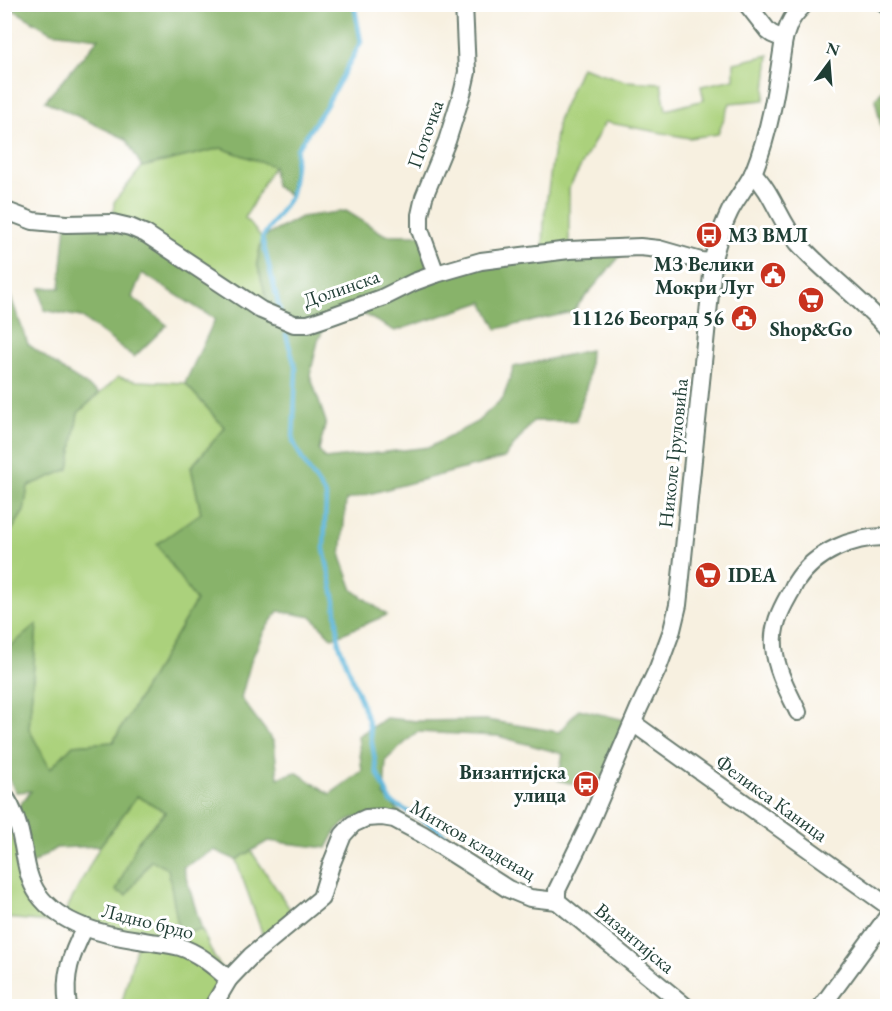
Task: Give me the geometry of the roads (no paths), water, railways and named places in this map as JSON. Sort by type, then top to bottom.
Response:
[{"type":"street","name":"Поточка","points":[[436,274],[420,230],[420,215],[424,197],[447,141],[467,72],[464,4]]},
{"type":"street","points":[[747,4],[768,31],[784,39]]},
{"type":"street","name":"Николе Груловића","points":[[557,901],[557,890],[587,829],[658,668],[672,630],[678,605],[713,262],[717,242],[730,210],[753,173],[763,146],[771,119],[784,39],[790,20],[805,4]]},
{"type":"street","points":[[753,173],[763,185],[796,241],[888,329]]},
{"type":"street","name":"Долинска","points":[[4,210],[33,221],[113,223],[130,227],[146,234],[261,310],[294,324],[308,324],[354,309],[414,282],[482,261],[569,250],[640,247],[659,249],[687,258],[713,262]]},
{"type":"street","points":[[798,712],[781,675],[774,647],[776,625],[783,604],[801,575],[826,554],[864,539],[888,537]]},
{"type":"street","name":"Феликса Каница","points":[[633,723],[888,906]]},
{"type":"street","name":"Ладно брдо","points":[[4,795],[15,813],[32,882],[38,894],[58,912],[85,927],[138,940],[181,947],[200,956],[229,979]]},
{"type":"street","name":"Митков кладенац","points":[[213,1006],[229,979],[258,950],[321,897],[343,835],[353,825],[366,818],[382,816],[394,819],[422,834],[508,889],[530,898],[557,901]]},
{"type":"street","name":"Византијска","points":[[557,901],[686,1006]]},
{"type":"street","points":[[822,1006],[888,916]]},
{"type":"street","name":"Ладно брдо","points":[[68,1006],[67,970],[75,946],[85,927]]},
{"type":"waterway","points":[[280,311],[262,238],[291,196],[297,149],[326,106],[361,42],[354,4]]},
{"type":"waterway","points":[[286,335],[296,369],[293,441],[326,496],[324,549],[335,601],[339,644],[368,720],[377,772],[391,802],[425,821],[456,843]]},
{"type":"place","name":"МЗ ВМЛ","points":[[709,235]]},
{"type":"place","name":"МЗ Велики Мокри Луг","points":[[773,275]]},
{"type":"place","name":"Shop&Go","points":[[811,300]]},
{"type":"place","name":"11126 Београд 56","points":[[744,318]]},
{"type":"place","name":"IDEA","points":[[708,575]]},
{"type":"place","name":"Византијска улица","points":[[586,784]]}]
